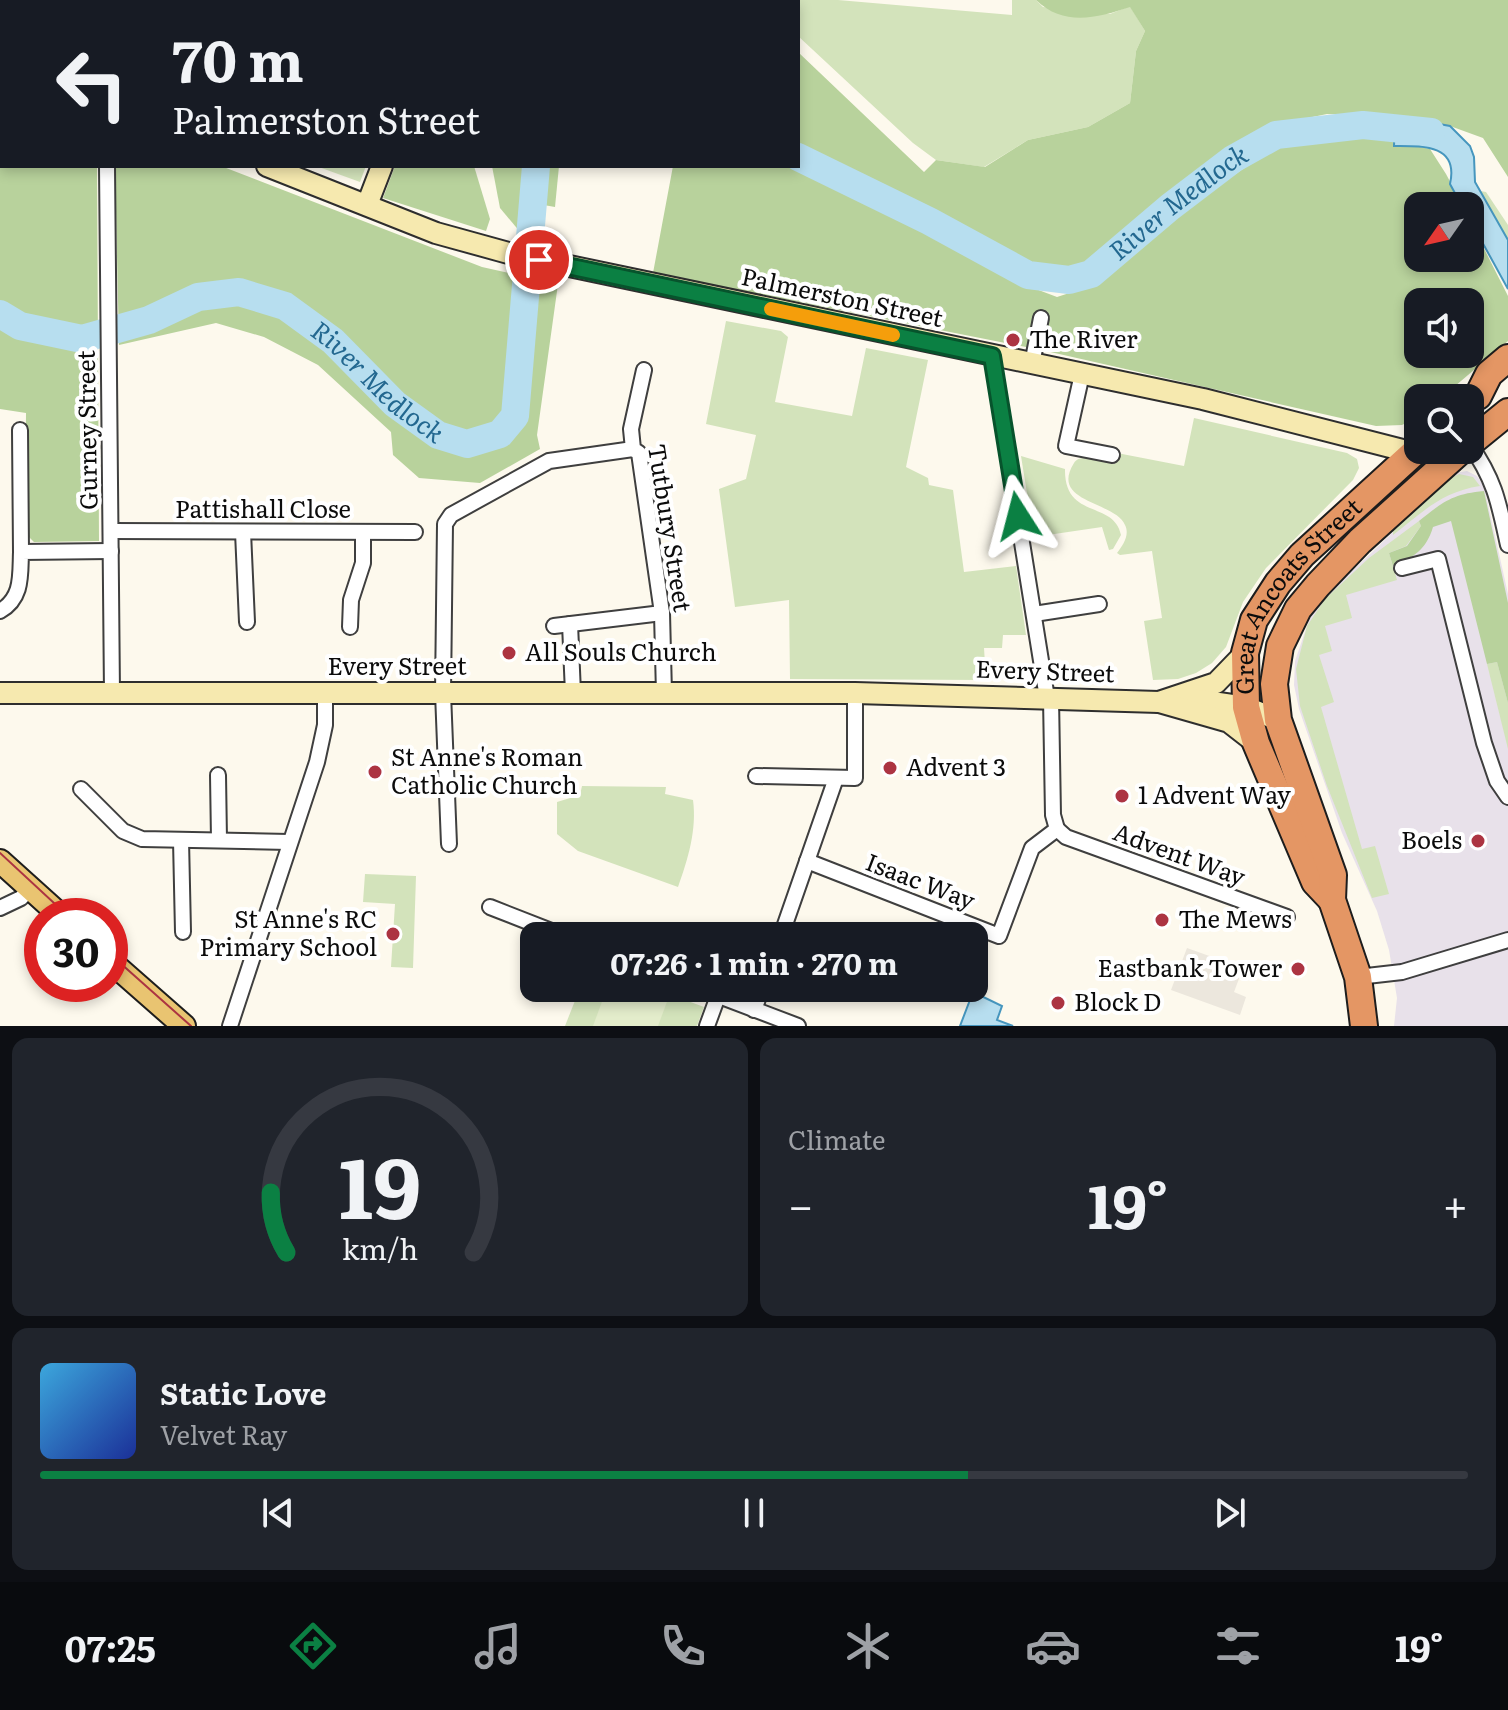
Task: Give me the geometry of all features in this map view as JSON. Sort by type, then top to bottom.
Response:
[{"type":"highway","points":[[1483,384],[1489,374],[1508,358]]},
{"type":"highway","points":[[1484,394],[1508,380]]},
{"type":"highway","points":[[1484,432],[1508,412]]},
{"type":"highway","name":"Great Ancoats Street","points":[[1332,900],[1315,882],[1256,743],[1238,715],[1245,653],[1254,620],[1278,583],[1302,555],[1404,462]]},
{"type":"highway","name":"Great Ancoats Street","points":[[1364,1026],[1358,977],[1332,900],[1333,875],[1278,720],[1274,684],[1280,646],[1298,609],[1360,541],[1445,464]]},
{"type":"highway","points":[[1238,715],[1274,684]]},
{"type":"main road","points":[[0,861],[42,898]]},
{"type":"main road","points":[[128,977],[184,1026]]},
{"type":"street","name":"Gurney Street","points":[[107,168],[112,693]]},
{"type":"street","name":"Palmerston Street","points":[[272,168],[436,233],[512,254],[1203,399],[1404,448]]},
{"type":"street","points":[[367,205],[381,168]]},
{"type":"street","points":[[1032,364],[1041,318]]},
{"type":"street","points":[[992,356],[1049,698],[1053,815],[1057,829]]},
{"type":"street","name":"Tutbury Street","points":[[644,370],[631,429],[633,449],[639,453],[662,613],[664,694]]},
{"type":"street","points":[[1082,374],[1066,446],[1112,455]]},
{"type":"street","points":[[0,611],[17,594],[21,552],[20,430]]},
{"type":"street","points":[[449,844],[443,693],[445,524],[451,515],[549,461],[633,449]]},
{"type":"street","points":[[1484,464],[1496,490],[1508,545]]},
{"type":"street","name":"Pattishall Close","points":[[111,531],[415,532]]},
{"type":"street","points":[[243,532],[247,622]]},
{"type":"street","points":[[350,627],[351,600],[363,563],[363,532]]},
{"type":"street","points":[[21,552],[111,551]]},
{"type":"street","points":[[1402,568],[1436,552],[1484,743],[1497,781],[1508,797]]},
{"type":"street","points":[[1034,614],[1099,604]]},
{"type":"street","points":[[554,626],[662,613]]},
{"type":"street","points":[[570,624],[573,693]]},
{"type":"street","points":[[1168,700],[1216,683],[1245,653]]},
{"type":"street","name":"Every Street","points":[[0,693],[855,693],[1217,701],[1238,715],[1278,720]]},
{"type":"street","points":[[230,1026],[317,762],[325,725],[325,693]]},
{"type":"street","points":[[756,776],[855,778],[855,693]]},
{"type":"street","points":[[218,775],[219,840]]},
{"type":"street","points":[[786,922],[836,778]]},
{"type":"street","points":[[81,789],[123,831],[142,839],[289,842]]},
{"type":"street","name":"Isaac Way","points":[[807,861],[999,936],[1032,848],[1057,829]]},
{"type":"street","name":"Advent Way","points":[[1057,829],[1066,837],[1287,917]]},
{"type":"street","points":[[181,840],[183,932]]},
{"type":"street","points":[[0,908],[21,898],[31,888]]},
{"type":"street","points":[[490,907],[528,922]]},
{"type":"street","points":[[1358,977],[1402,972],[1508,940]]},
{"type":"street","points":[[707,1026],[716,1002]]},
{"type":"street","points":[[733,1002],[798,1026]]},
{"type":"street","points":[[754,1010],[757,1002]]},
{"type":"shaded area","points":[[1467,471],[1477,476],[1484,486],[1508,594],[1508,1026],[1394,1026],[1397,998],[1389,950],[1377,911],[1342,833],[1299,709],[1294,685],[1295,661],[1311,614],[1325,597],[1455,473]]},
{"type":"shaded area","points":[[1187,948],[1243,968],[1234,992],[1246,997],[1240,1015],[1171,990]]},
{"type":"green space","points":[[800,0],[838,0],[1012,15],[1012,0],[1036,0],[1043,7],[1110,14],[1130,6],[1145,31],[1136,51],[1130,103],[1088,127],[1028,140],[984,167],[936,160],[913,143],[800,38]]},
{"type":"green space","points":[[1036,0],[1508,0],[1508,177],[1483,138],[1450,126],[1395,116],[1327,114],[1269,126],[1105,257],[1066,270],[1024,260],[800,144],[800,54],[924,172],[936,160],[985,167],[1028,140],[1088,127],[1130,103],[1136,51],[1145,31],[1130,7],[1081,18],[1047,9]]},
{"type":"green space","points":[[1365,136],[1430,149],[1456,192],[1404,192],[1404,272],[1484,272],[1484,249],[1508,296],[1508,341],[1484,361],[1484,288],[1404,288],[1404,368],[1476,368],[1457,384],[1404,384],[1404,424],[1376,426],[1046,351],[653,273],[673,168],[800,168],[800,162],[929,229],[1028,286],[1057,297],[1094,285],[1213,189],[1264,155],[1296,141]]},
{"type":"green space","points":[[0,168],[97,168],[99,541],[34,542],[25,533],[26,413],[0,409]]},
{"type":"green space","points":[[115,168],[226,168],[482,267],[558,284],[537,435],[540,449],[480,483],[419,478],[393,455],[391,432],[318,365],[264,337],[216,323],[119,345]]},
{"type":"green space","points":[[322,168],[365,168],[360,182]]},
{"type":"green space","points":[[394,168],[475,168],[490,219],[486,231],[383,198]]},
{"type":"green space","points":[[492,168],[528,168],[526,239],[500,208]]},
{"type":"green space","points":[[541,168],[559,168],[555,207],[538,204]]},
{"type":"green space","points":[[1480,191],[1486,192],[1508,225],[1508,240],[1484,198],[1484,192]]},
{"type":"green space","points":[[726,321],[781,331],[788,337],[775,402],[852,416],[866,348],[928,360],[906,467],[928,478],[929,485],[953,490],[964,572],[1016,566],[1026,635],[1003,635],[1002,648],[984,648],[986,680],[790,679],[789,600],[735,607],[719,489],[746,479],[756,435],[706,424]]},
{"type":"green space","points":[[1194,418],[1347,453],[1357,459],[1359,468],[1353,480],[1266,568],[1243,602],[1226,647],[1212,663],[1178,679],[1153,680],[1144,621],[1162,618],[1152,551],[1117,553],[1126,536],[1125,525],[1119,517],[1077,494],[1070,486],[1069,476],[1074,463],[1081,458],[1115,464],[1117,453],[1184,466]]},
{"type":"green space","points":[[1021,456],[1065,469],[1072,496],[1117,524],[1121,535],[1113,549],[1109,550],[1102,527],[1034,537]]},
{"type":"green space","points":[[1459,474],[1473,477],[1480,486],[1443,498],[1393,535],[1393,530]]},
{"type":"green space","points":[[1484,491],[1508,603],[1508,703],[1497,662],[1487,664],[1451,521],[1433,527],[1418,552],[1393,566],[1389,553],[1407,546],[1421,526],[1419,521],[1442,504],[1464,494]]},
{"type":"green space","points":[[1419,521],[1421,526],[1406,546],[1389,553],[1397,580],[1346,595],[1352,618],[1325,626],[1332,651],[1319,655],[1334,702],[1321,707],[1362,849],[1375,846],[1389,894],[1372,898],[1327,786],[1300,706],[1296,669],[1307,626],[1325,599],[1369,558]]},
{"type":"green space","points":[[1497,662],[1508,703],[1508,749],[1487,664]]},
{"type":"green space","points":[[582,786],[666,787],[665,794],[693,800],[693,833],[678,887],[578,851],[557,834],[557,802],[580,795]]},
{"type":"green space","points":[[365,874],[416,876],[413,968],[391,967],[395,904],[363,902]]},
{"type":"green space","points":[[574,1002],[691,1002],[704,1007],[697,1026],[565,1026]]},
{"type":"green space","points":[[602,1002],[667,1002],[658,1026],[593,1026]]},
{"type":"water","points":[[1395,116],[1450,126],[1470,146],[1474,157],[1475,182],[1481,192],[1454,192],[1450,184],[1449,161],[1444,154],[1426,147],[1394,146]]},
{"type":"water","points":[[1484,198],[1508,240],[1508,289],[1484,245]]},
{"type":"water","points":[[988,999],[1002,1006],[997,1020],[1013,1026],[960,1026],[969,1002],[988,1002]]},
{"type":"waterway","name":"River Medlock","points":[[800,158],[929,221],[1028,275],[1069,280],[1091,274],[1233,159],[1276,135],[1363,125],[1431,132]]},
{"type":"waterway","name":"River Medlock","points":[[0,314],[20,326],[82,339],[149,320],[198,297],[239,292],[285,306],[333,341],[395,404],[438,435],[467,444],[500,434],[515,416],[536,168]]},
{"type":"tram line","points":[[0,853],[49,898]]},
{"type":"tram line","points":[[128,970],[191,1026]]},
{"type":"slow traffic","points":[[771,309],[893,335]]},
{"type":"place","name":"The River","points":[[1013,340]]},
{"type":"place","name":"All Souls Church","points":[[509,653]]},
{"type":"place","name":"Advent 3","points":[[890,768]]},
{"type":"place","name":"St Anne's Roman Catholic Church","points":[[375,772]]},
{"type":"place","name":"1 Advent Way","points":[[1122,796]]},
{"type":"place","name":"Boels","points":[[1478,841]]},
{"type":"place","name":"The Mews","points":[[1162,920]]},
{"type":"place","name":"St Anne's RC Primary School","points":[[393,934]]},
{"type":"place","name":"Eastbank Tower","points":[[1298,969]]},
{"type":"place","name":"Block D","points":[[1058,1003]]},
{"type":"route","points":[[539,260],[992,356],[1018,516]]}]
